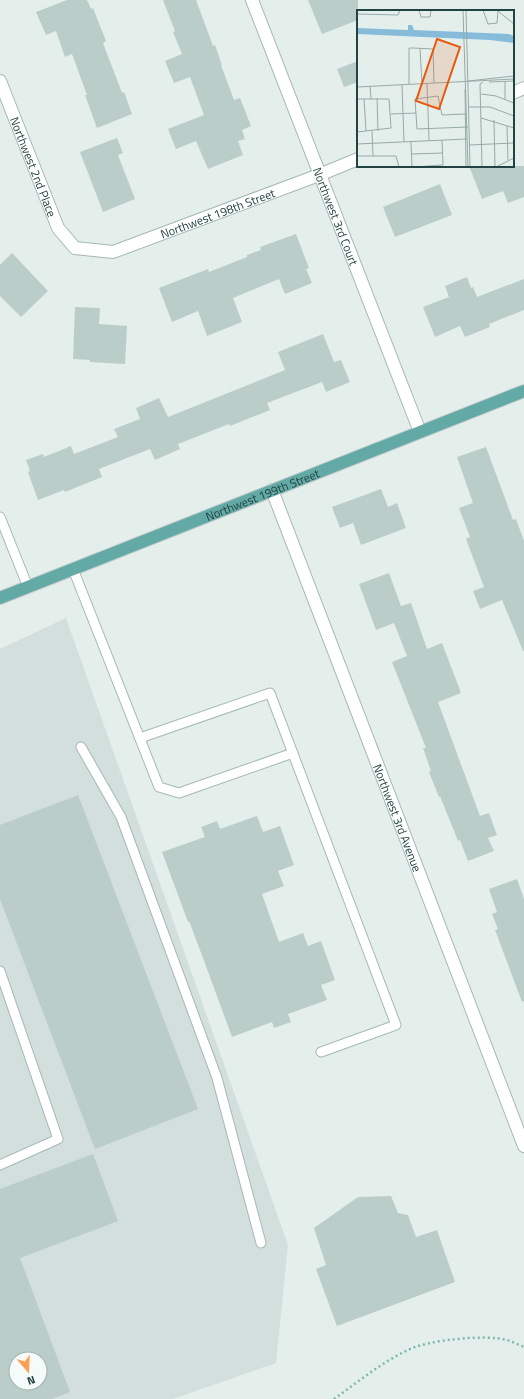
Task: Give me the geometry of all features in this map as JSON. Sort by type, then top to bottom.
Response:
[{"type":"main road","name":"Northwest 199th Street","points":[[0,598],[420,432],[523,394]]},
{"type":"street","name":"Northwest 3rd Court","points":[[252,0],[420,432]]},
{"type":"street","name":"Northwest 2nd Place","points":[[0,81],[58,228],[75,248]]},
{"type":"street","points":[[514,93],[524,88]]},
{"type":"street","name":"Northwest 198th Street","points":[[75,248],[113,252],[320,175],[357,159]]},
{"type":"street","name":"Northwest 3rd Avenue","points":[[272,490],[524,1146]]},
{"type":"lane","points":[[0,517],[28,587]]},
{"type":"lane","points":[[74,569],[159,787],[179,793],[293,753]]},
{"type":"lane","points":[[140,738],[270,693],[396,1025],[321,1052]]},
{"type":"lane","points":[[82,747],[121,817],[215,1070],[262,1243]]},
{"type":"lane","points":[[0,971],[58,1139],[0,1165]]},
{"type":"path","points":[[334,1399],[378,1368],[409,1349],[437,1342],[472,1338],[507,1340],[524,1347]]},
{"type":"shaded area","points":[[66,618],[288,1245],[276,1363],[173,1399],[0,1399],[0,649]]},
{"type":"building","points":[[67,0],[87,0],[91,9],[93,8],[106,41],[103,43],[122,93],[124,92],[132,114],[97,128],[72,54],[65,57],[56,31],[46,35],[36,12]]},
{"type":"building","points":[[163,0],[196,0],[213,46],[215,45],[234,100],[240,98],[251,126],[242,130],[245,139],[238,141],[243,155],[208,169],[196,141],[176,149],[168,129],[204,115],[190,77],[174,83],[165,61],[182,54]]},
{"type":"building","points":[[308,0],[358,0],[357,20],[322,34]]},
{"type":"building","points":[[357,61],[357,82],[344,87],[337,69]]},
{"type":"building","points":[[117,138],[123,153],[118,155],[135,199],[103,212],[80,152]]},
{"type":"building","points":[[524,166],[524,197],[508,203],[503,191],[482,199],[469,167]]},
{"type":"building","points":[[440,184],[452,215],[395,237],[383,207]]},
{"type":"building","points":[[296,234],[309,268],[306,269],[312,283],[285,294],[279,279],[233,298],[242,322],[207,336],[198,311],[172,322],[159,288],[208,269],[209,272],[247,257],[247,255],[261,250],[260,247]]},
{"type":"building","points":[[12,253],[48,291],[21,317],[0,296],[0,265]]},
{"type":"building","points":[[467,277],[471,288],[473,287],[477,297],[524,279],[524,310],[489,324],[490,327],[465,337],[460,326],[435,337],[423,307],[449,297],[445,286]]},
{"type":"building","points":[[75,307],[100,308],[99,324],[127,326],[125,364],[90,362],[90,360],[73,359]]},
{"type":"building","points":[[323,334],[334,362],[341,360],[350,382],[326,392],[322,382],[267,403],[270,410],[178,444],[180,449],[155,460],[150,449],[99,469],[102,477],[65,492],[64,490],[38,500],[28,472],[30,471],[26,460],[43,454],[44,457],[71,446],[74,454],[118,437],[114,429],[140,419],[136,408],[159,398],[168,417],[285,370],[278,352]]},
{"type":"building","points":[[486,447],[513,520],[516,519],[524,541],[524,651],[502,600],[480,609],[473,591],[484,587],[466,539],[470,537],[459,508],[473,503],[457,457]]},
{"type":"building","points":[[381,489],[388,507],[397,503],[406,528],[361,545],[353,523],[340,528],[332,507]]},
{"type":"building","points":[[389,573],[401,606],[411,603],[427,649],[442,643],[461,693],[438,702],[480,816],[489,813],[497,835],[488,838],[494,851],[468,861],[429,772],[431,771],[423,748],[426,748],[392,662],[407,656],[394,623],[376,630],[359,584]]},
{"type":"building","points":[[78,795],[198,1109],[95,1149],[0,899],[0,825]]},
{"type":"building","points":[[257,816],[263,832],[280,826],[294,865],[278,871],[284,886],[262,894],[279,942],[303,933],[308,946],[321,941],[335,980],[321,985],[327,1000],[288,1014],[291,1022],[274,1028],[272,1022],[232,1037],[162,852],[205,837],[201,827],[217,821],[220,829]]},
{"type":"building","points":[[517,879],[524,899],[524,1001],[522,1002],[495,930],[498,929],[492,914],[497,912],[489,889]]},
{"type":"building","points":[[93,1154],[118,1221],[20,1258],[70,1392],[52,1399],[0,1399],[0,1189]]},
{"type":"building","points":[[391,1196],[398,1213],[408,1215],[416,1237],[437,1230],[455,1282],[337,1326],[316,1269],[326,1265],[314,1228],[358,1197]]}]
